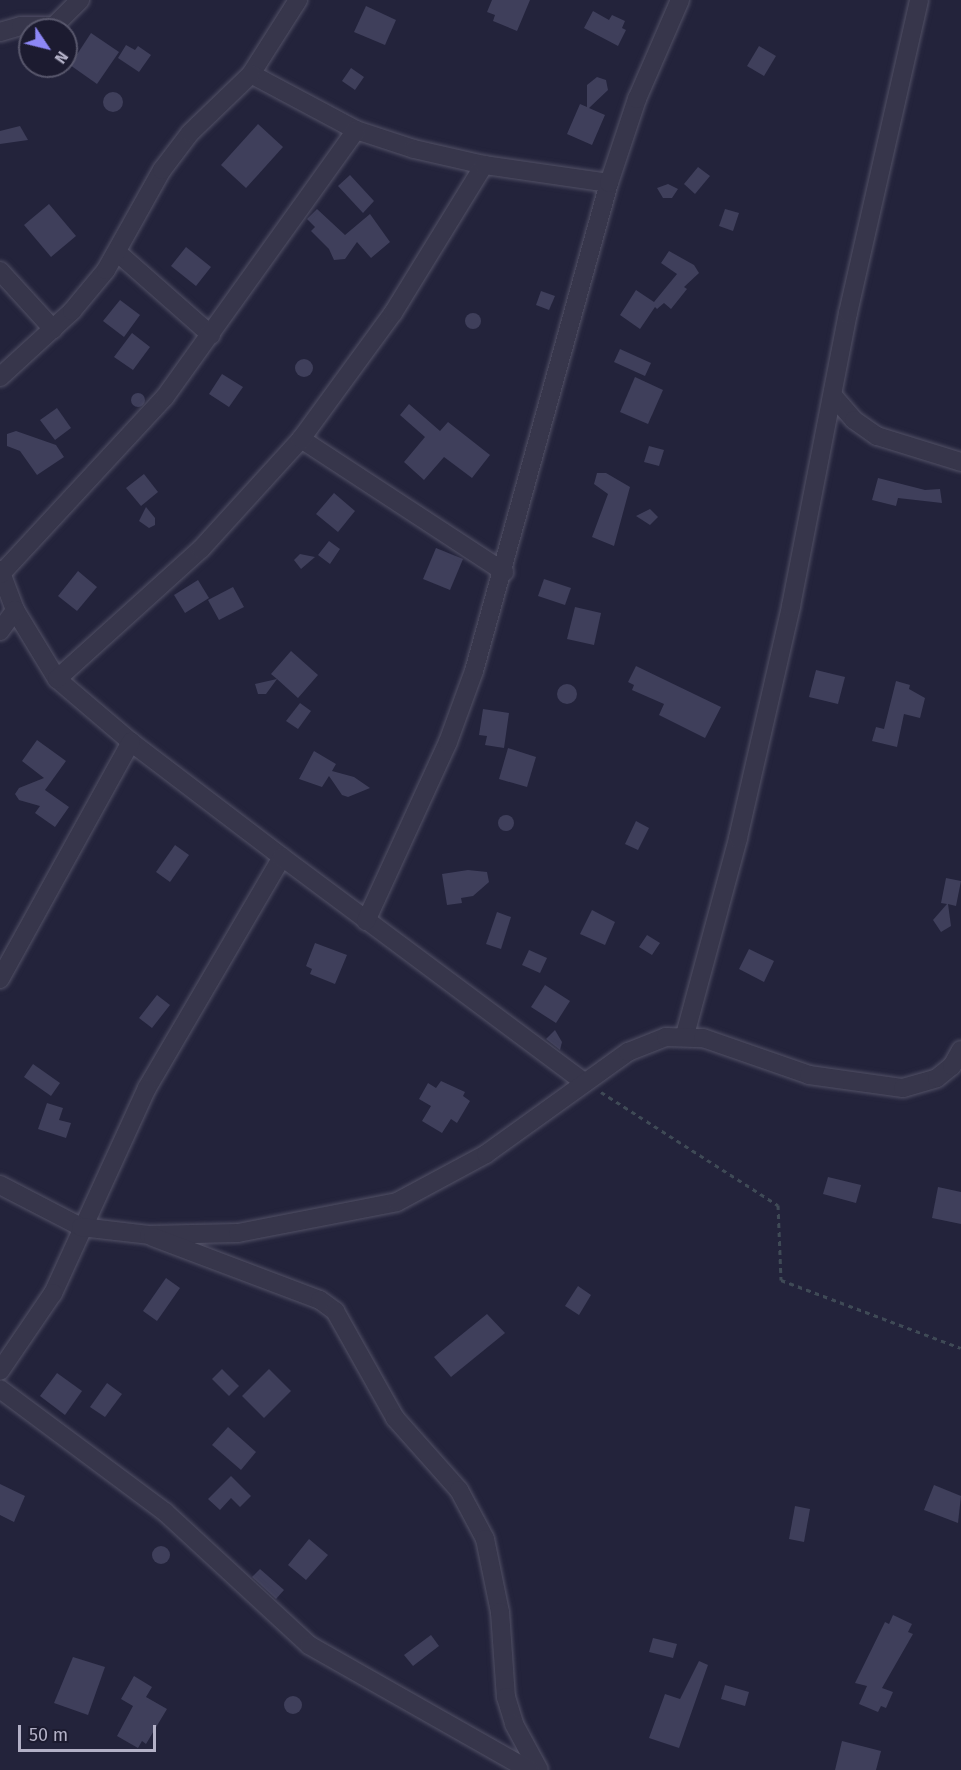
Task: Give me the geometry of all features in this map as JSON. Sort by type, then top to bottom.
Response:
[{"type":"street","points":[[0,32],[21,26],[54,26],[80,0]]},
{"type":"street","points":[[0,377],[53,329],[118,253],[162,170],[190,134],[251,74],[298,0]]},
{"type":"street","points":[[366,921],[448,742],[504,572],[609,183],[637,99],[680,0]]},
{"type":"street","points":[[685,1035],[743,815],[834,397],[848,313],[919,0]]},
{"type":"street","points":[[251,74],[356,130],[414,149],[484,165],[609,183]]},
{"type":"street","points":[[356,130],[211,335],[142,424],[1,572],[15,610],[57,679],[131,742],[366,921],[584,1082]]},
{"type":"street","points":[[57,679],[201,549],[301,439],[393,313],[484,165]]},
{"type":"street","points":[[118,253],[211,335]]},
{"type":"street","points":[[0,272],[53,329]]},
{"type":"street","points":[[834,397],[854,420],[877,436],[961,462]]},
{"type":"street","points":[[301,439],[504,572]]},
{"type":"street","points":[[0,631],[15,610]]},
{"type":"street","points":[[0,979],[131,742]]},
{"type":"street","points":[[0,1371],[53,1293],[81,1227],[179,1027],[282,857]]},
{"type":"street","points":[[0,1185],[81,1227],[149,1235],[238,1233],[397,1202],[486,1154],[584,1082],[646,1043],[685,1035],[809,1075],[894,1087],[924,1085],[937,1078],[952,1066],[961,1050]]},
{"type":"street","points":[[149,1235],[239,1272],[320,1300],[335,1311],[395,1418],[459,1490],[485,1539],[500,1612],[506,1697],[514,1724],[539,1770]]},
{"type":"street","points":[[0,1389],[165,1512],[309,1645],[529,1770]]},
{"type":"path","points":[[584,1082],[778,1205],[781,1280],[961,1348]]},
{"type":"building","points":[[492,0],[530,0],[517,31],[493,21],[495,15],[487,12]]},
{"type":"building","points":[[366,6],[396,20],[385,45],[354,32]]},
{"type":"building","points":[[593,11],[609,20],[612,15],[625,21],[622,28],[626,30],[618,46],[584,28]]},
{"type":"building","points":[[91,33],[119,52],[97,84],[78,71],[78,53]]},
{"type":"building","points":[[126,45],[135,50],[138,46],[151,55],[139,72],[118,58]]},
{"type":"building","points":[[759,46],[776,56],[764,76],[747,66]]},
{"type":"building","points":[[351,68],[364,77],[355,90],[342,81]]},
{"type":"building","points":[[597,77],[606,80],[608,90],[589,108],[605,115],[592,145],[567,134],[580,104],[587,107],[587,85]]},
{"type":"building","points":[[113,92],[120,95],[123,102],[120,109],[113,112],[106,109],[103,102],[106,95]]},
{"type":"building","points":[[258,124],[283,147],[246,188],[221,165]]},
{"type":"building","points":[[20,126],[28,140],[0,144],[0,131]]},
{"type":"building","points":[[698,167],[710,176],[695,194],[684,184]]},
{"type":"building","points":[[350,175],[374,201],[363,213],[338,186]]},
{"type":"building","points":[[668,184],[678,189],[672,198],[663,198],[657,188]]},
{"type":"building","points":[[49,204],[76,236],[51,257],[24,225]]},
{"type":"building","points":[[317,209],[345,235],[370,214],[390,242],[371,258],[357,242],[345,259],[334,260],[329,249],[311,231],[315,227],[307,219]]},
{"type":"building","points":[[725,209],[739,213],[733,231],[719,226]]},
{"type":"building","points":[[186,247],[211,267],[196,286],[171,266]]},
{"type":"building","points":[[669,251],[694,265],[699,273],[684,287],[687,289],[671,309],[664,303],[657,309],[655,307],[640,329],[620,315],[636,290],[654,302],[677,274],[661,263]]},
{"type":"building","points":[[541,291],[555,296],[549,310],[536,305]]},
{"type":"building","points":[[120,300],[140,315],[124,337],[103,321]]},
{"type":"building","points":[[473,313],[479,315],[481,321],[479,327],[473,329],[467,327],[465,321],[467,315]]},
{"type":"building","points":[[132,333],[150,347],[133,370],[114,357]]},
{"type":"building","points":[[620,349],[651,363],[645,376],[614,362]]},
{"type":"building","points":[[300,359],[308,359],[313,364],[311,375],[300,377],[295,372],[295,364]]},
{"type":"building","points":[[222,374],[243,387],[229,407],[209,394]]},
{"type":"building","points":[[635,377],[663,390],[648,424],[620,412]]},
{"type":"building","points":[[135,393],[141,393],[145,400],[141,407],[135,407],[131,403],[131,397]]},
{"type":"building","points":[[409,404],[440,431],[448,422],[490,455],[472,478],[444,457],[424,480],[404,462],[425,437],[400,415]]},
{"type":"building","points":[[57,408],[71,428],[55,440],[40,420]]},
{"type":"building","points":[[16,431],[56,445],[64,457],[37,475],[20,451],[7,446],[7,434]]},
{"type":"building","points":[[649,446],[664,450],[659,466],[644,462]]},
{"type":"building","points":[[597,473],[606,473],[630,487],[614,546],[592,537],[608,494],[594,484]]},
{"type":"building","points":[[144,474],[158,492],[141,506],[126,488]]},
{"type":"building","points":[[878,478],[925,490],[940,489],[942,503],[898,498],[896,506],[872,500]]},
{"type":"building","points":[[334,493],[355,511],[338,532],[316,514]]},
{"type":"building","points":[[146,507],[155,518],[155,525],[149,528],[139,521]]},
{"type":"building","points":[[650,509],[658,517],[650,525],[636,516]]},
{"type":"building","points":[[329,541],[340,549],[330,564],[318,555]]},
{"type":"building","points":[[436,548],[463,559],[450,590],[423,579]]},
{"type":"building","points":[[300,554],[315,557],[301,569],[294,560]]},
{"type":"building","points":[[78,571],[97,587],[77,611],[58,596]]},
{"type":"building","points":[[544,579],[571,588],[565,605],[538,596]]},
{"type":"building","points":[[198,580],[209,598],[185,613],[174,595]]},
{"type":"building","points":[[233,587],[244,607],[219,620],[208,600]]},
{"type":"building","points":[[575,607],[601,613],[594,645],[567,639]]},
{"type":"building","points":[[291,651],[318,675],[298,698],[271,674]]},
{"type":"building","points":[[636,666],[721,707],[705,738],[659,715],[664,704],[632,690],[634,685],[628,682]]},
{"type":"building","points":[[816,670],[845,677],[838,704],[809,697]]},
{"type":"building","points":[[277,679],[266,694],[258,694],[255,684]]},
{"type":"building","points":[[896,681],[910,685],[909,689],[925,698],[920,718],[904,714],[897,747],[872,741],[876,727],[884,729]]},
{"type":"building","points":[[567,684],[574,687],[577,694],[574,701],[567,704],[560,701],[557,694],[560,687]]},
{"type":"building","points":[[300,703],[311,711],[298,729],[286,721]]},
{"type":"building","points":[[483,709],[509,713],[504,748],[485,745],[487,736],[479,735]]},
{"type":"building","points":[[37,740],[66,761],[45,790],[69,807],[55,827],[35,813],[40,806],[19,800],[15,794],[19,788],[44,778],[22,761]]},
{"type":"building","points":[[508,748],[536,757],[527,787],[499,779]]},
{"type":"building","points":[[314,751],[336,764],[332,771],[354,777],[370,788],[348,797],[342,795],[329,776],[322,787],[299,779]]},
{"type":"building","points":[[503,815],[509,815],[514,823],[512,829],[503,831],[498,826],[498,820]]},
{"type":"building","points":[[636,821],[649,828],[638,850],[625,844]]},
{"type":"building","points":[[175,845],[189,855],[170,882],[156,872]]},
{"type":"building","points":[[468,870],[487,872],[489,882],[473,896],[461,898],[462,903],[447,905],[442,874]]},
{"type":"building","points":[[946,878],[961,881],[956,906],[948,904],[951,926],[941,932],[933,920],[947,904],[941,903]]},
{"type":"building","points":[[592,910],[615,922],[605,945],[580,934]]},
{"type":"building","points":[[497,912],[511,917],[501,949],[486,944]]},
{"type":"building","points":[[647,935],[660,943],[652,955],[639,947]]},
{"type":"building","points":[[315,943],[347,955],[335,984],[310,974],[312,969],[306,966]]},
{"type":"building","points":[[749,949],[774,961],[764,982],[739,969]]},
{"type":"building","points":[[529,950],[547,958],[540,973],[522,965]]},
{"type":"building","points":[[545,985],[570,1001],[556,1023],[531,1007]]},
{"type":"building","points":[[157,995],[170,1005],[152,1028],[139,1018]]},
{"type":"building","points":[[555,1030],[562,1042],[560,1050],[546,1039]]},
{"type":"building","points":[[33,1064],[60,1083],[51,1096],[24,1077]]},
{"type":"building","points":[[441,1081],[465,1092],[463,1096],[470,1101],[457,1123],[451,1119],[442,1133],[422,1121],[431,1106],[419,1099],[428,1083],[436,1088]]},
{"type":"building","points":[[47,1103],[63,1108],[59,1120],[71,1123],[66,1138],[38,1129]]},
{"type":"building","points":[[828,1177],[861,1185],[856,1203],[823,1194]]},
{"type":"building","points":[[938,1187],[961,1192],[961,1224],[932,1218]]},
{"type":"building","points":[[166,1278],[180,1288],[157,1321],[143,1311]]},
{"type":"building","points":[[578,1286],[591,1295],[579,1315],[565,1306]]},
{"type":"building","points":[[487,1314],[505,1333],[451,1377],[434,1357]]},
{"type":"building","points":[[222,1369],[239,1386],[229,1396],[212,1379]]},
{"type":"building","points":[[269,1369],[291,1391],[264,1418],[242,1396]]},
{"type":"building","points":[[57,1373],[82,1391],[65,1415],[40,1396]]},
{"type":"building","points":[[107,1383],[122,1394],[105,1417],[90,1407]]},
{"type":"building","points":[[228,1427],[256,1452],[241,1470],[212,1445]]},
{"type":"building","points":[[231,1476],[251,1496],[240,1507],[231,1498],[220,1510],[208,1499]]},
{"type":"building","points":[[0,1484],[25,1496],[14,1522],[0,1515]]},
{"type":"building","points":[[934,1485],[961,1496],[958,1523],[924,1510]]},
{"type":"building","points":[[795,1506],[810,1509],[804,1542],[789,1539]]},
{"type":"building","points":[[309,1539],[328,1555],[306,1580],[288,1565]]},
{"type":"building","points":[[161,1546],[167,1549],[170,1555],[167,1561],[161,1564],[155,1561],[152,1555],[155,1549]]},
{"type":"building","points":[[260,1569],[284,1590],[276,1599],[252,1577]]},
{"type":"building","points":[[893,1615],[912,1624],[908,1632],[913,1634],[882,1688],[893,1692],[886,1708],[881,1706],[878,1712],[859,1704],[867,1686],[855,1683],[885,1622],[889,1624]]},
{"type":"building","points":[[431,1635],[439,1646],[413,1666],[404,1655]]},
{"type":"building","points":[[653,1638],[677,1644],[673,1658],[649,1652]]},
{"type":"building","points":[[73,1657],[105,1667],[88,1715],[54,1703]]},
{"type":"building","points":[[699,1661],[708,1665],[679,1748],[649,1738],[665,1694],[680,1699]]},
{"type":"building","points":[[134,1676],[152,1687],[146,1697],[167,1709],[146,1744],[142,1741],[138,1748],[117,1736],[133,1706],[121,1699]]},
{"type":"building","points":[[725,1685],[749,1692],[745,1706],[721,1699]]},
{"type":"building","points":[[293,1696],[299,1699],[302,1705],[299,1711],[293,1714],[287,1711],[284,1705],[287,1699]]},
{"type":"building","points":[[842,1741],[881,1751],[876,1770],[835,1770]]}]
